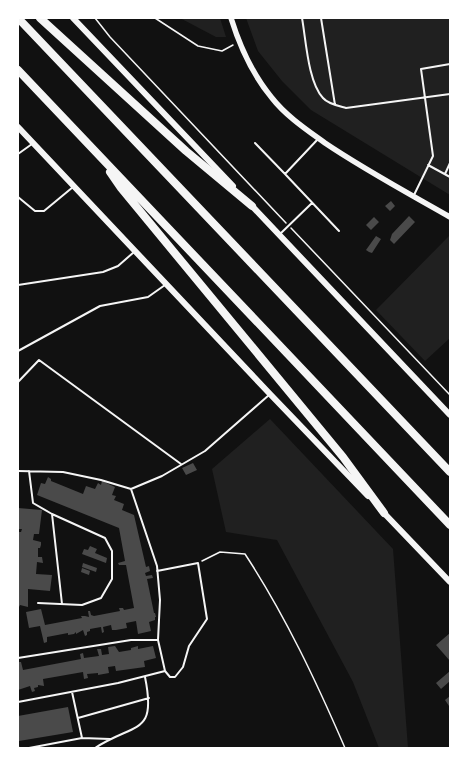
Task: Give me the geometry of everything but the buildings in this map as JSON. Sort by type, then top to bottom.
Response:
[{"type":"highway","points":[[18,18],[450,472]]},
{"type":"highway","points":[[40,18],[186,152],[252,206]]},
{"type":"highway","points":[[18,70],[450,525]]},
{"type":"highway","points":[[99,155],[121,188],[343,457],[384,513]]},
{"type":"main road","points":[[73,18],[450,415]]},
{"type":"main road","points":[[18,127],[135,252],[450,582]]},
{"type":"street","points":[[231,18],[238,43],[253,72],[272,99],[304,128],[350,159],[450,218]]},
{"type":"lane","points":[[302,18],[314,85],[324,99],[335,105],[346,108],[450,94]]},
{"type":"lane","points":[[321,18],[335,105]]},
{"type":"lane","points":[[413,196],[433,156],[421,69],[450,64]]},
{"type":"lane","points":[[285,174],[319,138]]},
{"type":"lane","points":[[18,154],[34,143]]},
{"type":"lane","points":[[255,143],[339,231]]},
{"type":"lane","points":[[444,174],[450,163]]},
{"type":"lane","points":[[428,165],[450,177]]},
{"type":"lane","points":[[18,197],[35,211],[44,211],[74,186]]},
{"type":"lane","points":[[279,235],[312,203]]},
{"type":"lane","points":[[18,285],[103,272],[118,266],[135,252]]},
{"type":"lane","points":[[18,351],[100,306],[148,297],[166,284]]},
{"type":"lane","points":[[18,382],[39,360],[182,465]]},
{"type":"lane","points":[[18,471],[63,472],[102,480],[131,489],[162,476],[205,451],[270,394]]},
{"type":"lane","points":[[29,471],[33,503],[52,514],[105,538],[112,551],[112,579],[101,598],[82,605],[38,603]]},
{"type":"lane","points":[[131,489],[157,566],[157,571],[160,600],[158,640],[165,671],[170,677],[175,677],[183,667],[189,646],[207,619],[198,563],[157,571]]},
{"type":"lane","points":[[52,514],[62,604]]},
{"type":"lane","points":[[18,658],[131,640],[158,640]]},
{"type":"lane","points":[[18,702],[72,692],[165,671]]},
{"type":"lane","points":[[95,748],[140,726],[148,715],[149,698],[144,676]]},
{"type":"lane","points":[[72,692],[82,738]]},
{"type":"lane","points":[[78,718],[149,698]]},
{"type":"lane","points":[[29,748],[82,738],[111,739]]},
{"type":"path","points":[[95,18],[110,37],[450,395]]},
{"type":"path","points":[[156,18],[198,46],[222,51],[238,43]]},
{"type":"path","points":[[198,563],[220,552],[245,554],[272,595],[315,679],[345,748]]},
{"type":"shaded area","points":[[180,18],[220,18],[226,37],[216,37]]},
{"type":"shaded area","points":[[246,18],[450,18],[450,195],[311,110],[282,81],[258,51]]},
{"type":"shaded area","points":[[450,235],[450,338],[425,361],[376,310]]},
{"type":"shaded area","points":[[270,419],[393,549],[408,748],[379,748],[353,682],[277,540],[226,532],[212,469]]}]
